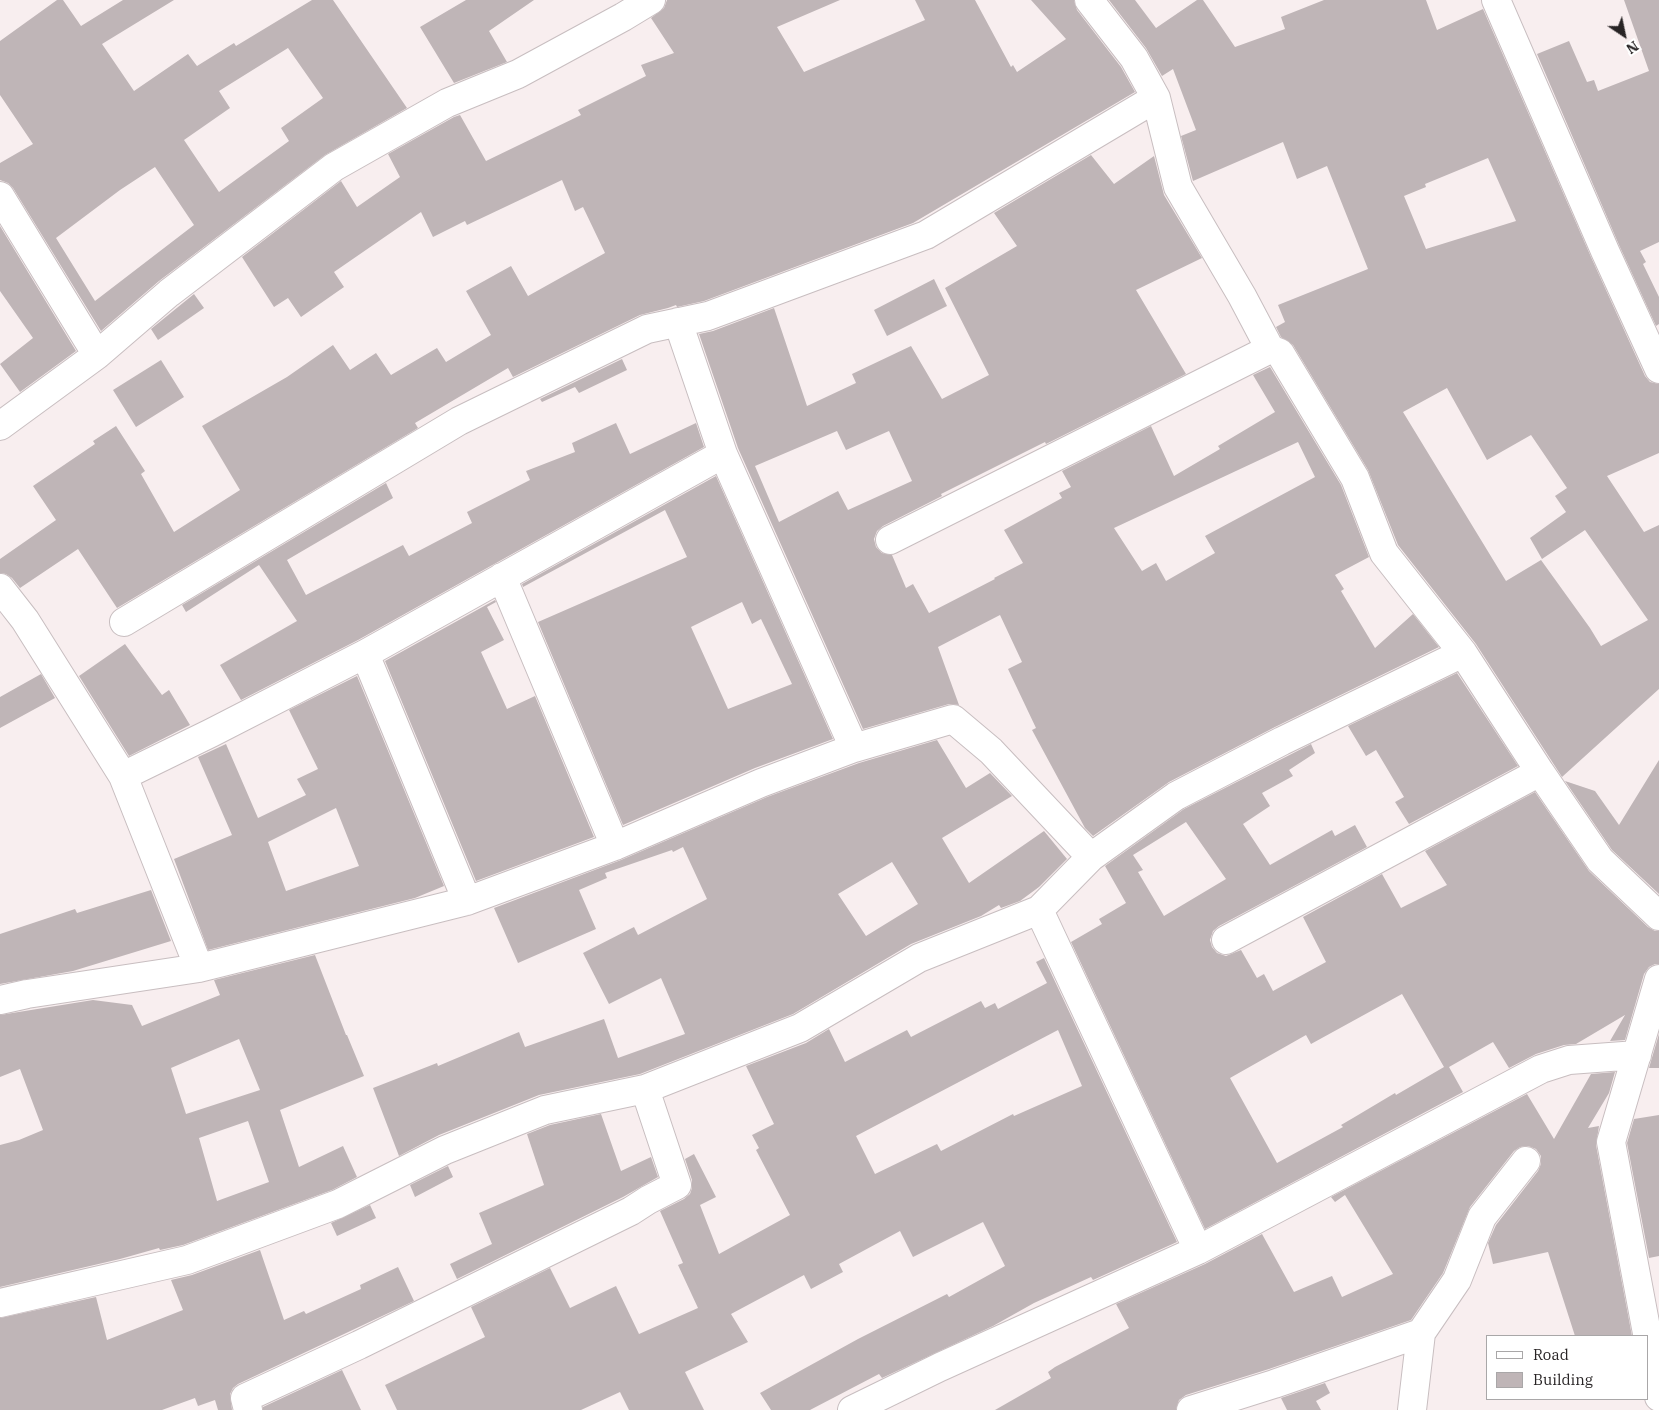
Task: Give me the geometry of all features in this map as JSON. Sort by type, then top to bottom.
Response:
[{"type":"street","points":[[0,426],[96,355],[169,293],[334,167],[447,102],[518,74],[651,0]]},
{"type":"street","points":[[1089,0],[1134,58],[1156,98],[1178,187],[1242,296],[1270,349],[1280,353],[1355,478],[1384,553],[1464,653],[1540,772],[1600,860],[1659,916]]},
{"type":"street","points":[[1496,0],[1605,251],[1659,369]]},
{"type":"street","points":[[124,622],[459,420],[646,329],[708,316],[926,235],[1156,98]]},
{"type":"street","points":[[0,196],[96,355]]},
{"type":"street","points":[[678,322],[723,454],[854,748]]},
{"type":"street","points":[[890,540],[1270,349]]},
{"type":"street","points":[[123,776],[365,654],[723,454]]},
{"type":"street","points":[[502,577],[615,846]]},
{"type":"street","points":[[0,588],[24,620],[123,776],[199,968]]},
{"type":"street","points":[[0,1304],[187,1260],[338,1204],[445,1150],[545,1110],[645,1089],[800,1028],[919,958],[1040,910],[1091,857],[1176,796],[1282,741],[1464,653]]},
{"type":"street","points":[[365,654],[467,901]]},
{"type":"street","points":[[0,1000],[27,994],[199,968],[467,901],[615,846],[761,784],[854,748],[953,719],[991,751],[1091,857]]},
{"type":"street","points":[[1226,940],[1540,772]]},
{"type":"street","points":[[1040,910],[1198,1250]]},
{"type":"street","points":[[1647,1335],[1611,1142],[1659,979]]},
{"type":"street","points":[[852,1410],[940,1367],[1198,1250],[1541,1070],[1569,1060],[1637,1055]]},
{"type":"street","points":[[248,1410],[245,1398],[359,1345],[632,1211],[648,1200],[677,1185],[645,1089]]},
{"type":"street","points":[[1412,1410],[1421,1332],[1457,1280],[1482,1217],[1526,1161]]},
{"type":"street","points":[[1192,1410],[1274,1384],[1421,1332]]},
{"type":"street","points":[[1649,1345],[1659,1398]]},
{"type":"building","points":[[57,0],[63,0],[81,26],[123,0],[174,0],[102,44],[134,91],[188,54],[197,66],[234,43],[236,46],[312,0],[333,0],[407,108],[325,155],[159,281],[101,331],[13,188],[8,183],[0,180],[0,163],[33,144],[0,95],[0,41]],"holes":[[[288,48],[323,98],[281,128],[289,141],[219,192],[184,140],[230,108],[219,91]],[[155,167],[194,225],[95,301],[56,238],[120,190]]]},
{"type":"building","points":[[466,0],[534,0],[489,31],[507,62],[454,83],[420,27]]},
{"type":"building","points":[[667,0],[840,0],[777,27],[804,72],[925,20],[915,0],[975,0],[1011,67],[1013,65],[1017,72],[1066,39],[1031,0],[1074,0],[1077,10],[1121,67],[1135,92],[913,223],[704,301],[677,307],[676,305],[640,315],[513,377],[508,368],[415,423],[418,428],[117,608],[78,549],[20,588],[12,578],[0,573],[0,559],[56,520],[33,486],[95,444],[93,441],[116,426],[145,471],[141,474],[174,532],[240,490],[202,426],[287,377],[333,345],[350,370],[376,353],[391,375],[437,348],[446,362],[491,335],[466,291],[511,266],[528,296],[605,253],[583,207],[575,211],[562,180],[467,225],[465,221],[433,237],[421,212],[334,272],[344,287],[301,317],[288,298],[274,307],[242,257],[341,181],[357,207],[400,177],[388,154],[454,117],[460,115],[486,161],[581,115],[578,110],[646,76],[641,65],[674,53],[651,18],[664,8]]},
{"type":"building","points":[[1109,0],[1135,0],[1156,28],[1197,0],[1203,0],[1235,47],[1285,29],[1281,17],[1324,0],[1426,0],[1437,30],[1483,9],[1645,376],[1650,382],[1659,384],[1659,453],[1607,476],[1644,532],[1659,525],[1659,689],[1562,777],[1476,644],[1398,545],[1368,470],[1293,345],[1281,337],[1276,327],[1285,322],[1278,305],[1368,269],[1327,166],[1297,179],[1283,142],[1193,181],[1181,136],[1196,130],[1173,69],[1162,76],[1146,48]],"holes":[[[1488,158],[1516,221],[1426,249],[1404,196],[1426,187],[1425,184]],[[1447,388],[1487,460],[1531,435],[1567,488],[1555,496],[1566,512],[1530,538],[1542,559],[1585,530],[1648,620],[1601,646],[1541,560],[1506,581],[1403,412]]]},
{"type":"building","points":[[1624,0],[1659,0],[1659,242],[1640,251],[1646,262],[1643,264],[1659,297],[1659,324],[1656,326],[1537,54],[1569,41],[1587,82],[1594,80],[1598,91],[1649,71]]},
{"type":"building","points":[[1091,155],[1114,184],[1154,156],[1164,195],[1202,258],[1136,290],[1186,374],[941,494],[942,496],[883,526],[877,531],[874,539],[876,547],[882,553],[892,555],[906,588],[913,584],[929,613],[1023,563],[1004,530],[1062,498],[1059,493],[1071,487],[1062,471],[1151,426],[1174,476],[1220,449],[1218,446],[1275,412],[1253,375],[1270,367],[1341,485],[1369,557],[1335,575],[1344,589],[1341,591],[1375,648],[1413,614],[1439,647],[1275,727],[1169,782],[1093,836],[1085,828],[1032,730],[1036,728],[1008,669],[1022,662],[1000,615],[938,647],[959,705],[949,704],[863,729],[738,448],[699,334],[713,331],[774,308],[807,406],[856,383],[852,374],[911,346],[942,399],[989,375],[945,288],[1017,246],[994,213]],"holes":[[[837,431],[846,450],[889,431],[912,481],[848,510],[838,491],[779,522],[755,466]],[[1298,442],[1315,477],[1205,536],[1215,553],[1166,581],[1156,563],[1142,571],[1114,528]]]},
{"type":"building","points":[[0,226],[76,351],[20,392],[0,364],[33,338],[0,291]]},
{"type":"building","points":[[934,279],[947,306],[887,336],[874,310]]},
{"type":"building","points":[[194,294],[204,308],[158,340],[151,329]]},
{"type":"building","points":[[622,359],[627,370],[579,393],[575,387],[542,402],[540,399]]},
{"type":"building","points":[[161,360],[184,397],[136,427],[113,390]]},
{"type":"building","points":[[616,423],[630,454],[696,423],[704,447],[358,640],[241,700],[220,665],[297,621],[259,565],[186,612],[182,605],[386,483],[393,498],[287,560],[306,595],[403,545],[409,556],[472,523],[467,512],[530,480],[526,471],[575,452],[572,443]]},
{"type":"building","points":[[716,476],[833,739],[755,768],[623,825],[538,622],[687,557],[665,510],[523,587],[522,584]],"holes":[[[742,602],[752,624],[761,619],[792,684],[728,709],[691,627]]]},
{"type":"building","points":[[495,600],[496,602],[487,607],[504,640],[481,652],[507,709],[535,696],[594,837],[476,881],[385,661]]},
{"type":"building","points":[[125,644],[162,695],[169,690],[190,725],[129,756],[79,676]]},
{"type":"building","points":[[1457,673],[1518,766],[1409,824],[1395,802],[1404,797],[1376,750],[1366,756],[1348,726]]},
{"type":"building","points":[[41,674],[55,698],[0,728],[0,697]]},
{"type":"building","points":[[357,676],[444,886],[415,898],[208,950],[174,859],[232,835],[198,757],[226,744],[258,818],[306,795],[297,779],[318,769],[289,710]],"holes":[[[336,808],[359,866],[286,891],[268,842]]]},
{"type":"building","points":[[937,740],[966,788],[990,773],[1012,796],[942,838],[969,883],[1044,831],[1067,859],[1039,887],[1020,901],[1001,908],[999,905],[981,916],[911,944],[793,1014],[640,1074],[539,1095],[439,1135],[399,1156],[373,1088],[437,1063],[438,1066],[519,1032],[525,1047],[604,1019],[618,1058],[685,1034],[661,978],[609,1004],[583,953],[634,927],[638,935],[707,899],[683,847],[673,852],[672,850],[605,873],[607,878],[579,890],[596,929],[518,963],[494,908],[621,860],[767,797],[859,763]],"holes":[[[892,862],[918,904],[866,936],[838,894]]]},
{"type":"building","points":[[1311,744],[1315,753],[1289,770],[1293,776],[1262,793],[1270,806],[1243,824],[1270,865],[1332,830],[1335,836],[1355,825],[1367,847],[1219,926],[1213,931],[1210,940],[1212,947],[1217,953],[1226,956],[1241,950],[1257,978],[1264,974],[1273,991],[1326,962],[1303,917],[1382,874],[1401,908],[1447,885],[1425,851],[1535,792],[1589,871],[1648,927],[1659,931],[1659,964],[1649,967],[1644,974],[1625,1040],[1610,1041],[1625,1015],[1576,1044],[1564,1045],[1536,1054],[1509,1068],[1493,1042],[1449,1067],[1463,1092],[1205,1229],[1071,942],[1102,924],[1099,919],[1126,903],[1105,866],[1184,809]],"holes":[[[1186,822],[1226,879],[1164,916],[1138,872],[1143,870],[1133,855]],[[1402,994],[1444,1067],[1396,1095],[1395,1093],[1341,1125],[1343,1127],[1277,1163],[1230,1078],[1306,1035],[1311,1044]]]},
{"type":"building","points":[[1659,760],[1659,894],[1612,850],[1565,781],[1595,791],[1619,825]]},
{"type":"building","points":[[151,890],[171,941],[73,971],[0,984],[0,934],[75,909],[77,913]]},
{"type":"building","points":[[315,955],[364,1076],[280,1110],[299,1167],[343,1146],[357,1177],[332,1190],[183,1245],[160,1250],[159,1248],[0,1287],[0,1145],[19,1140],[43,1130],[20,1069],[0,1077],[0,1015],[93,1000],[132,1005],[142,1026],[220,995],[214,980]],"holes":[[[239,1039],[260,1090],[186,1114],[171,1068]],[[248,1121],[269,1182],[217,1201],[199,1138]]]},
{"type":"building","points":[[1044,958],[1177,1242],[1093,1280],[1091,1277],[1034,1303],[993,1326],[882,1378],[879,1374],[810,1410],[771,1410],[760,1393],[858,1339],[947,1294],[949,1297],[1005,1266],[983,1222],[913,1257],[900,1231],[839,1264],[843,1272],[811,1289],[804,1275],[731,1314],[748,1342],[685,1372],[704,1410],[629,1410],[620,1392],[581,1410],[397,1410],[385,1385],[485,1337],[471,1307],[550,1268],[570,1308],[616,1286],[639,1334],[698,1308],[678,1265],[683,1263],[660,1211],[690,1194],[692,1180],[685,1159],[694,1154],[716,1197],[700,1205],[719,1254],[790,1215],[756,1150],[759,1148],[752,1135],[774,1124],[746,1066],[806,1043],[829,1029],[845,1062],[907,1030],[911,1037],[981,1001],[985,1008],[995,1003],[998,1009],[1047,983],[1036,962]],"holes":[[[1058,1030],[1082,1086],[1014,1116],[1013,1114],[941,1151],[937,1144],[875,1174],[856,1136]]]},
{"type":"building","points":[[1659,1034],[1659,1068],[1649,1068],[1651,1061]]},
{"type":"building","points":[[1615,1072],[1609,1093],[1588,1128],[1599,1126],[1596,1145],[1632,1335],[1575,1335],[1548,1252],[1493,1264],[1488,1243],[1496,1225],[1538,1171],[1541,1164],[1541,1156],[1536,1149],[1528,1146],[1520,1147],[1514,1151],[1470,1207],[1443,1273],[1411,1320],[1269,1369],[1186,1395],[1179,1400],[1176,1410],[995,1410],[1051,1378],[1048,1372],[1055,1367],[1129,1328],[1116,1304],[1205,1264],[1262,1234],[1294,1292],[1332,1276],[1342,1297],[1393,1274],[1345,1195],[1335,1202],[1331,1197],[1527,1094],[1554,1139],[1591,1074]]},
{"type":"building","points":[[601,1114],[621,1171],[651,1157],[658,1177],[623,1197],[457,1279],[450,1264],[492,1244],[479,1213],[544,1185],[527,1134],[550,1125]]},
{"type":"building","points":[[1659,1115],[1659,1256],[1649,1258],[1627,1143],[1634,1119]]},
{"type":"building","points":[[448,1166],[453,1177],[415,1197],[410,1185]]},
{"type":"building","points":[[370,1205],[376,1218],[337,1236],[331,1223]]},
{"type":"building","points":[[260,1250],[284,1320],[304,1311],[306,1314],[361,1289],[360,1285],[398,1267],[414,1301],[238,1384],[230,1394],[232,1410],[218,1410],[215,1400],[198,1406],[195,1398],[162,1410],[0,1410],[0,1318],[96,1297],[107,1340],[183,1310],[171,1280],[192,1275]]},
{"type":"building","points":[[342,1370],[361,1410],[263,1410],[263,1407]]},
{"type":"building","points":[[1325,1383],[1330,1393],[1316,1401],[1321,1410],[1287,1410],[1281,1398]]}]
